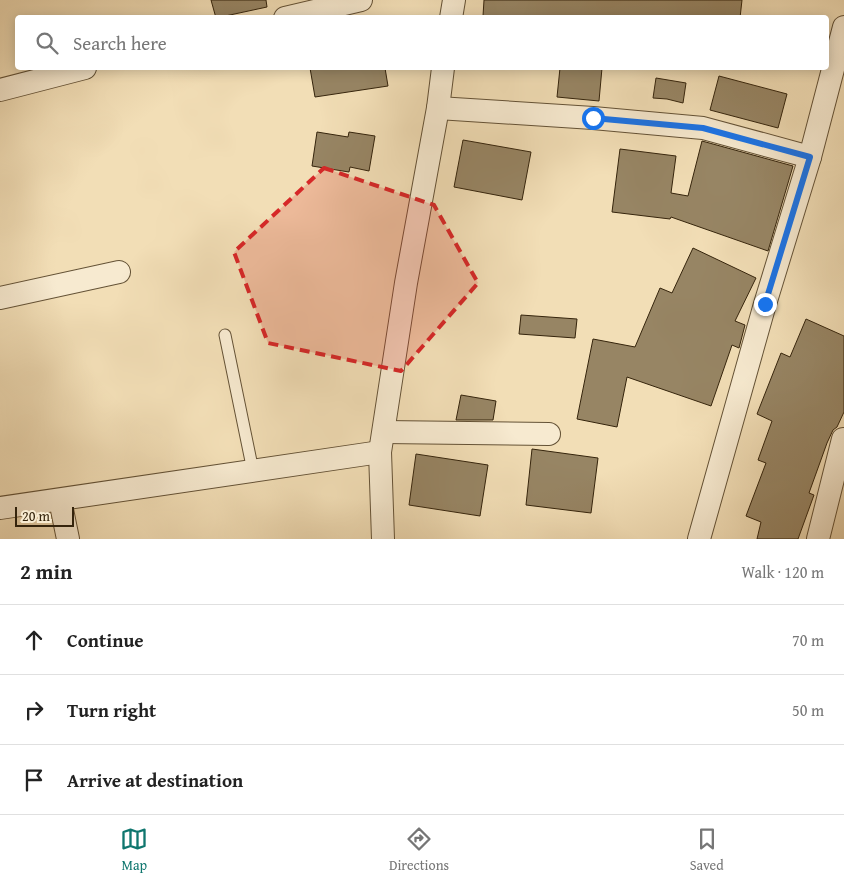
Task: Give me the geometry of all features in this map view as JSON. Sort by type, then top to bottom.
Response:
[{"type":"street","points":[[298,15],[361,0]]},
{"type":"street","points":[[452,15],[454,0]]},
{"type":"street","points":[[699,539],[765,304],[810,157],[843,32]]},
{"type":"street","points":[[0,90],[76,70]]},
{"type":"street","points":[[383,539],[382,442],[406,283],[438,108],[443,70]]},
{"type":"street","points":[[438,108],[593,118],[703,128],[810,157]]},
{"type":"street","points":[[0,298],[120,272]]},
{"type":"street","points":[[0,508],[253,471],[382,442],[549,434]]},
{"type":"street","points":[[818,539],[843,440]]},
{"type":"street","points":[[60,500],[68,539]]},
{"type":"lane","points":[[225,336],[253,471]]},
{"type":"highlighted area","points":[[324,168],[434,205],[478,283],[401,371],[268,343],[234,252]]},
{"type":"building","points":[[211,0],[266,0],[267,7],[230,15],[215,15]]},
{"type":"building","points":[[484,0],[742,0],[740,15],[483,15]]},
{"type":"building","points":[[310,70],[385,70],[388,86],[315,97]]},
{"type":"building","points":[[560,70],[602,70],[599,101],[557,97]]},
{"type":"building","points":[[719,76],[787,94],[778,128],[710,110]]},
{"type":"building","points":[[656,78],[686,83],[683,103],[653,98]]},
{"type":"building","points":[[317,132],[348,137],[349,132],[375,136],[369,171],[350,167],[349,172],[312,166]]},
{"type":"building","points":[[463,140],[531,152],[522,200],[454,187]]},
{"type":"building","points":[[702,141],[793,166],[768,251],[671,217],[670,219],[612,212],[620,149],[676,156],[671,193],[688,196]]},
{"type":"building","points":[[693,248],[756,278],[735,321],[745,325],[739,348],[732,345],[711,406],[627,377],[617,427],[577,419],[593,339],[635,347],[660,288],[672,293]]},
{"type":"building","points":[[521,315],[577,319],[575,338],[519,334]]},
{"type":"building","points":[[806,319],[844,336],[844,412],[827,443],[809,493],[814,495],[798,539],[757,539],[761,522],[746,516],[766,463],[758,460],[772,421],[757,414],[781,353],[790,357]]},
{"type":"building","points":[[461,395],[496,401],[493,420],[456,420]]},
{"type":"building","points":[[532,449],[598,458],[591,513],[526,505]]},
{"type":"building","points":[[416,454],[488,465],[480,516],[409,505]]},
{"type":"route","points":[[593,118],[703,128],[810,157],[765,304]]}]
